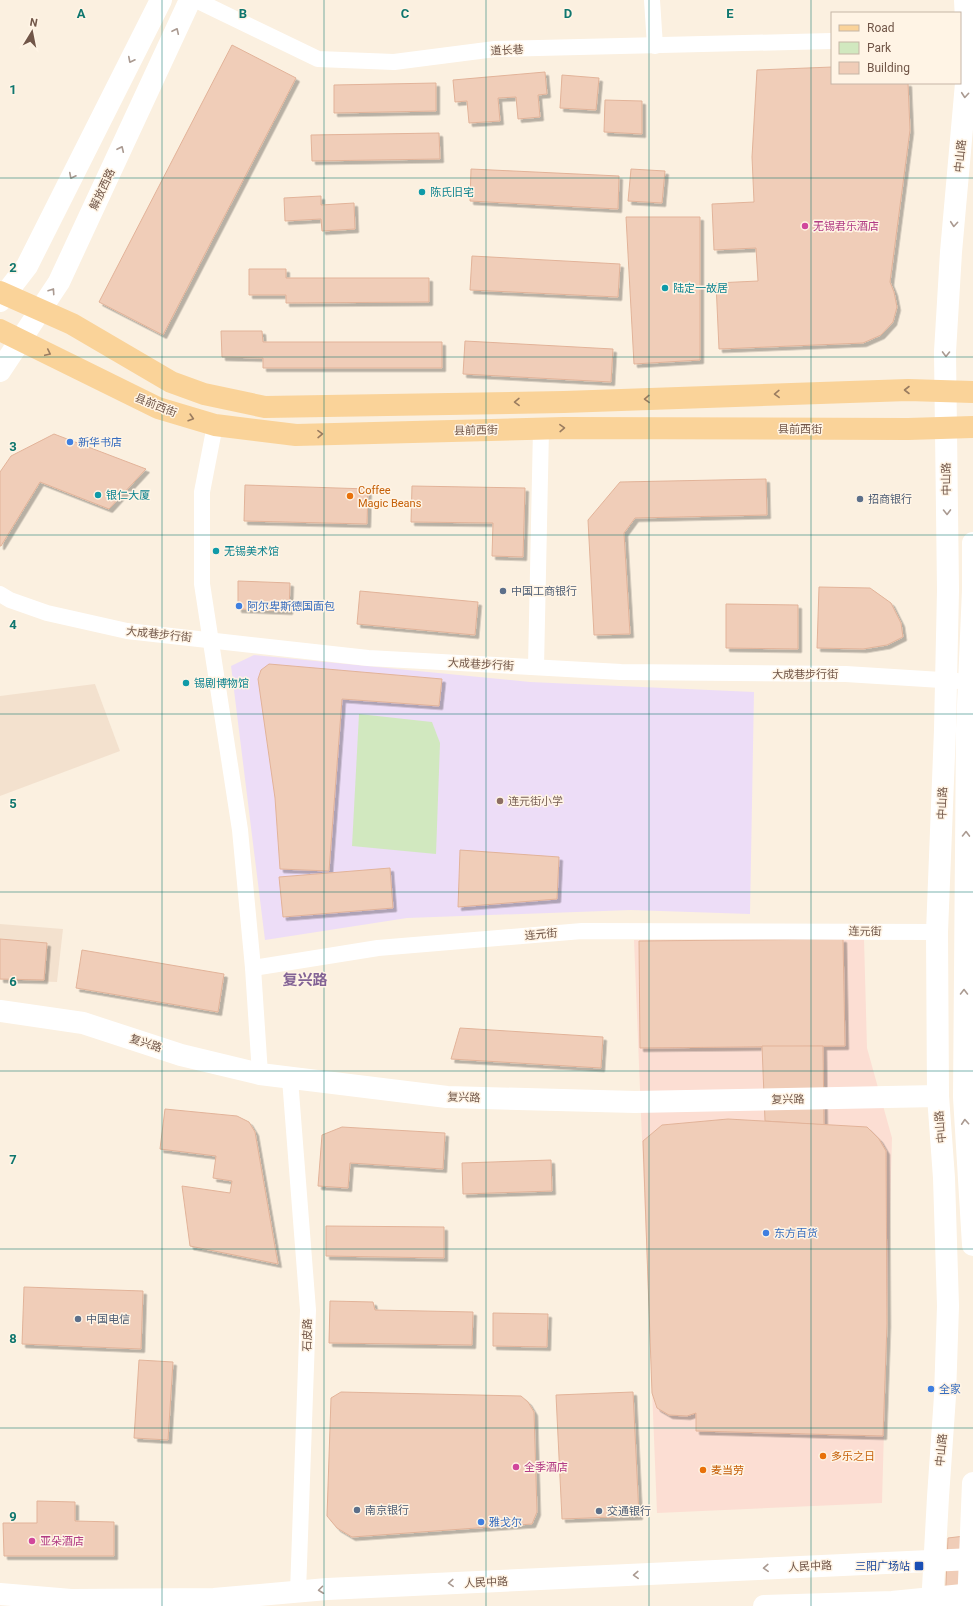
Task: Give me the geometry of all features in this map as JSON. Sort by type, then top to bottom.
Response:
[{"type":"main road","points":[[161,0],[27,266],[2,296],[72,324],[171,382],[204,394],[265,407],[572,401],[908,390],[973,392]]},
{"type":"main road","name":"解放西路","points":[[0,371],[59,282],[190,0]]},
{"type":"main road","name":"中山路","points":[[932,1602],[946,1396],[948,1306],[944,1178],[938,1096],[937,932],[945,730],[948,590],[946,337],[951,252],[968,61],[963,37],[965,0]]},
{"type":"main road","name":"县前西街","points":[[0,330],[158,408],[214,425],[296,435],[564,428],[908,429],[973,427]]},
{"type":"main road","points":[[973,543],[973,590],[969,681],[968,1097],[973,1245]]},
{"type":"main road","name":"复兴路","points":[[0,1011],[83,1023],[181,1055],[260,1074],[290,1079],[446,1097],[635,1102],[938,1096]]},
{"type":"main road","points":[[764,1606],[932,1602],[970,1598],[973,1483]]},
{"type":"main road","name":"人民中路","points":[[0,1594],[71,1600],[214,1599],[327,1589],[971,1559]]},
{"type":"street","name":"道长巷","points":[[196,0],[318,59],[394,62],[495,49],[831,41]]},
{"type":"street","points":[[652,0],[655,46]]},
{"type":"street","points":[[214,425],[202,492],[202,584],[240,830],[253,968],[260,1074]]},
{"type":"street","points":[[536,667],[540,429]]},
{"type":"street","name":"大成巷步行街","points":[[0,594],[10,600],[47,613],[127,631],[368,658],[621,672],[846,674],[945,681],[969,681]]},
{"type":"street","name":"连元街","points":[[253,968],[378,948],[582,931],[937,932]]},
{"type":"street","name":"石皮路","points":[[290,1079],[308,1310],[298,1592]]},
{"type":"shaded area","name":"连元街小学","points":[[254,655],[530,682],[754,692],[750,914],[631,910],[407,918],[265,940],[231,666]]},
{"type":"shaded area","points":[[95,684],[120,751],[0,796],[0,696]]},
{"type":"shaded area","points":[[0,924],[63,929],[57,982],[0,980]]},
{"type":"shaded area","points":[[864,939],[867,1048],[892,1138],[882,1503],[657,1513],[634,940]]},
{"type":"green space","points":[[359,714],[432,722],[440,743],[436,854],[352,846]]},
{"type":"building","points":[[232,45],[296,78],[163,335],[99,302]]},
{"type":"building","name":"无锡君乐酒店","points":[[831,67],[831,84],[908,84],[910,130],[890,282],[897,307],[893,322],[881,335],[863,343],[719,349],[716,283],[758,281],[756,248],[714,250],[712,204],[754,202],[752,157],[757,70]]},
{"type":"building","points":[[545,72],[547,94],[538,95],[540,117],[518,119],[516,97],[498,98],[500,121],[469,123],[467,101],[455,102],[453,80]]},
{"type":"building","points":[[562,75],[599,78],[596,110],[560,108]]},
{"type":"building","points":[[436,83],[436,111],[334,113],[334,85]]},
{"type":"building","points":[[605,100],[642,101],[642,134],[604,132]]},
{"type":"building","points":[[439,133],[440,159],[312,161],[311,135]]},
{"type":"building","points":[[471,169],[619,176],[618,209],[470,201]]},
{"type":"building","points":[[631,169],[665,171],[662,203],[628,201]]},
{"type":"building","points":[[321,196],[321,205],[354,203],[355,229],[322,231],[321,219],[285,221],[284,198]]},
{"type":"building","name":"陆定一故居","points":[[626,217],[700,217],[700,360],[634,364]]},
{"type":"building","points":[[472,256],[620,264],[618,297],[470,290]]},
{"type":"building","points":[[249,269],[286,269],[286,278],[429,278],[429,302],[286,303],[286,295],[249,295]]},
{"type":"building","points":[[221,331],[262,331],[263,342],[442,342],[442,368],[263,368],[263,358],[222,357]]},
{"type":"building","points":[[465,341],[613,349],[611,382],[463,374]]},
{"type":"building","name":"银仁大厦","points":[[54,434],[146,469],[109,509],[40,482],[0,546],[0,472],[11,456]]},
{"type":"building","points":[[766,479],[767,515],[635,518],[624,533],[630,634],[594,635],[588,520],[620,482]]},
{"type":"building","points":[[245,485],[368,489],[367,524],[244,521]]},
{"type":"building","points":[[412,486],[525,488],[523,557],[492,556],[493,523],[411,522]]},
{"type":"building","points":[[238,581],[290,583],[289,611],[238,609]]},
{"type":"building","points":[[819,587],[870,588],[891,603],[901,623],[903,637],[887,645],[863,649],[817,648]]},
{"type":"building","points":[[360,591],[478,602],[475,635],[357,624]]},
{"type":"building","points":[[726,604],[798,605],[798,649],[726,648]]},
{"type":"building","points":[[269,664],[442,679],[439,706],[342,699],[329,871],[280,869],[275,798],[258,679],[261,670]]},
{"type":"building","points":[[460,850],[559,857],[557,899],[458,907]]},
{"type":"building","points":[[390,868],[393,908],[283,917],[279,877]]},
{"type":"building","points":[[0,939],[47,943],[44,980],[0,979]]},
{"type":"building","points":[[843,939],[845,1046],[640,1048],[639,941]]},
{"type":"building","points":[[82,950],[224,974],[218,1012],[76,988]]},
{"type":"building","points":[[460,1028],[603,1037],[601,1068],[451,1059]]},
{"type":"building","points":[[762,1046],[823,1046],[824,1125],[765,1121]]},
{"type":"building","points":[[165,1109],[237,1116],[249,1122],[255,1132],[278,1264],[190,1246],[182,1186],[230,1193],[232,1181],[213,1178],[216,1156],[160,1149]]},
{"type":"building","points":[[728,1119],[867,1127],[879,1139],[886,1151],[887,1324],[883,1436],[696,1431],[696,1413],[687,1416],[669,1415],[657,1408],[652,1393],[643,1141],[662,1125]]},
{"type":"building","points":[[342,1127],[445,1133],[443,1169],[350,1163],[348,1188],[318,1186],[322,1135]]},
{"type":"building","points":[[551,1160],[552,1191],[463,1194],[462,1163]]},
{"type":"building","points":[[326,1226],[444,1227],[444,1258],[326,1256]]},
{"type":"building","points":[[24,1287],[143,1291],[141,1349],[22,1344]]},
{"type":"building","points":[[330,1301],[373,1302],[375,1310],[473,1312],[472,1345],[329,1343]]},
{"type":"building","points":[[493,1313],[548,1314],[547,1347],[493,1346]]},
{"type":"building","points":[[139,1360],[173,1362],[168,1440],[134,1438]]},
{"type":"building","points":[[341,1392],[521,1396],[528,1402],[534,1412],[537,1512],[532,1524],[352,1537],[337,1528],[327,1516],[331,1398]]},
{"type":"building","points":[[633,1392],[639,1516],[562,1519],[556,1395]]},
{"type":"building","points":[[37,1501],[75,1502],[75,1521],[114,1522],[114,1556],[4,1556],[3,1523],[37,1523]]},
{"type":"building","points":[[973,1535],[973,1606],[945,1606],[948,1538]]},
{"type":"place","name":"陈氏旧宅","points":[[422,192]]},
{"type":"place","name":"无锡君乐酒店","points":[[805,226]]},
{"type":"place","name":"陆定一故居","points":[[665,288]]},
{"type":"place","name":"新华书店","points":[[70,442]]},
{"type":"place","name":"银仁大厦","points":[[98,495]]},
{"type":"place","name":"Coffee Magic Beans","points":[[350,496]]},
{"type":"place","name":"招商银行","points":[[860,499]]},
{"type":"place","name":"无锡美术馆","points":[[216,551]]},
{"type":"place","name":"中国工商银行","points":[[503,591]]},
{"type":"place","name":"阿尔卑斯德国面包","points":[[239,606]]},
{"type":"place","name":"锡剧博物馆","points":[[186,683]]},
{"type":"place","name":"连元街小学","points":[[500,801]]},
{"type":"place","name":"东方百货","points":[[766,1233]]},
{"type":"place","name":"中国电信","points":[[78,1319]]},
{"type":"place","name":"全家","points":[[931,1389]]},
{"type":"place","name":"多乐之日","points":[[823,1456]]},
{"type":"place","name":"全季酒店","points":[[516,1467]]},
{"type":"place","name":"麦当劳","points":[[703,1470]]},
{"type":"place","name":"南京银行","points":[[357,1510]]},
{"type":"place","name":"交通银行","points":[[599,1511]]},
{"type":"place","name":"雅戈尔","points":[[481,1522]]},
{"type":"place","name":"亚朵酒店","points":[[32,1541]]},
{"type":"place","name":"三阳广场站","points":[[919,1566]]},
{"type":"district","name":"复兴路","points":[[305,980]]}]
